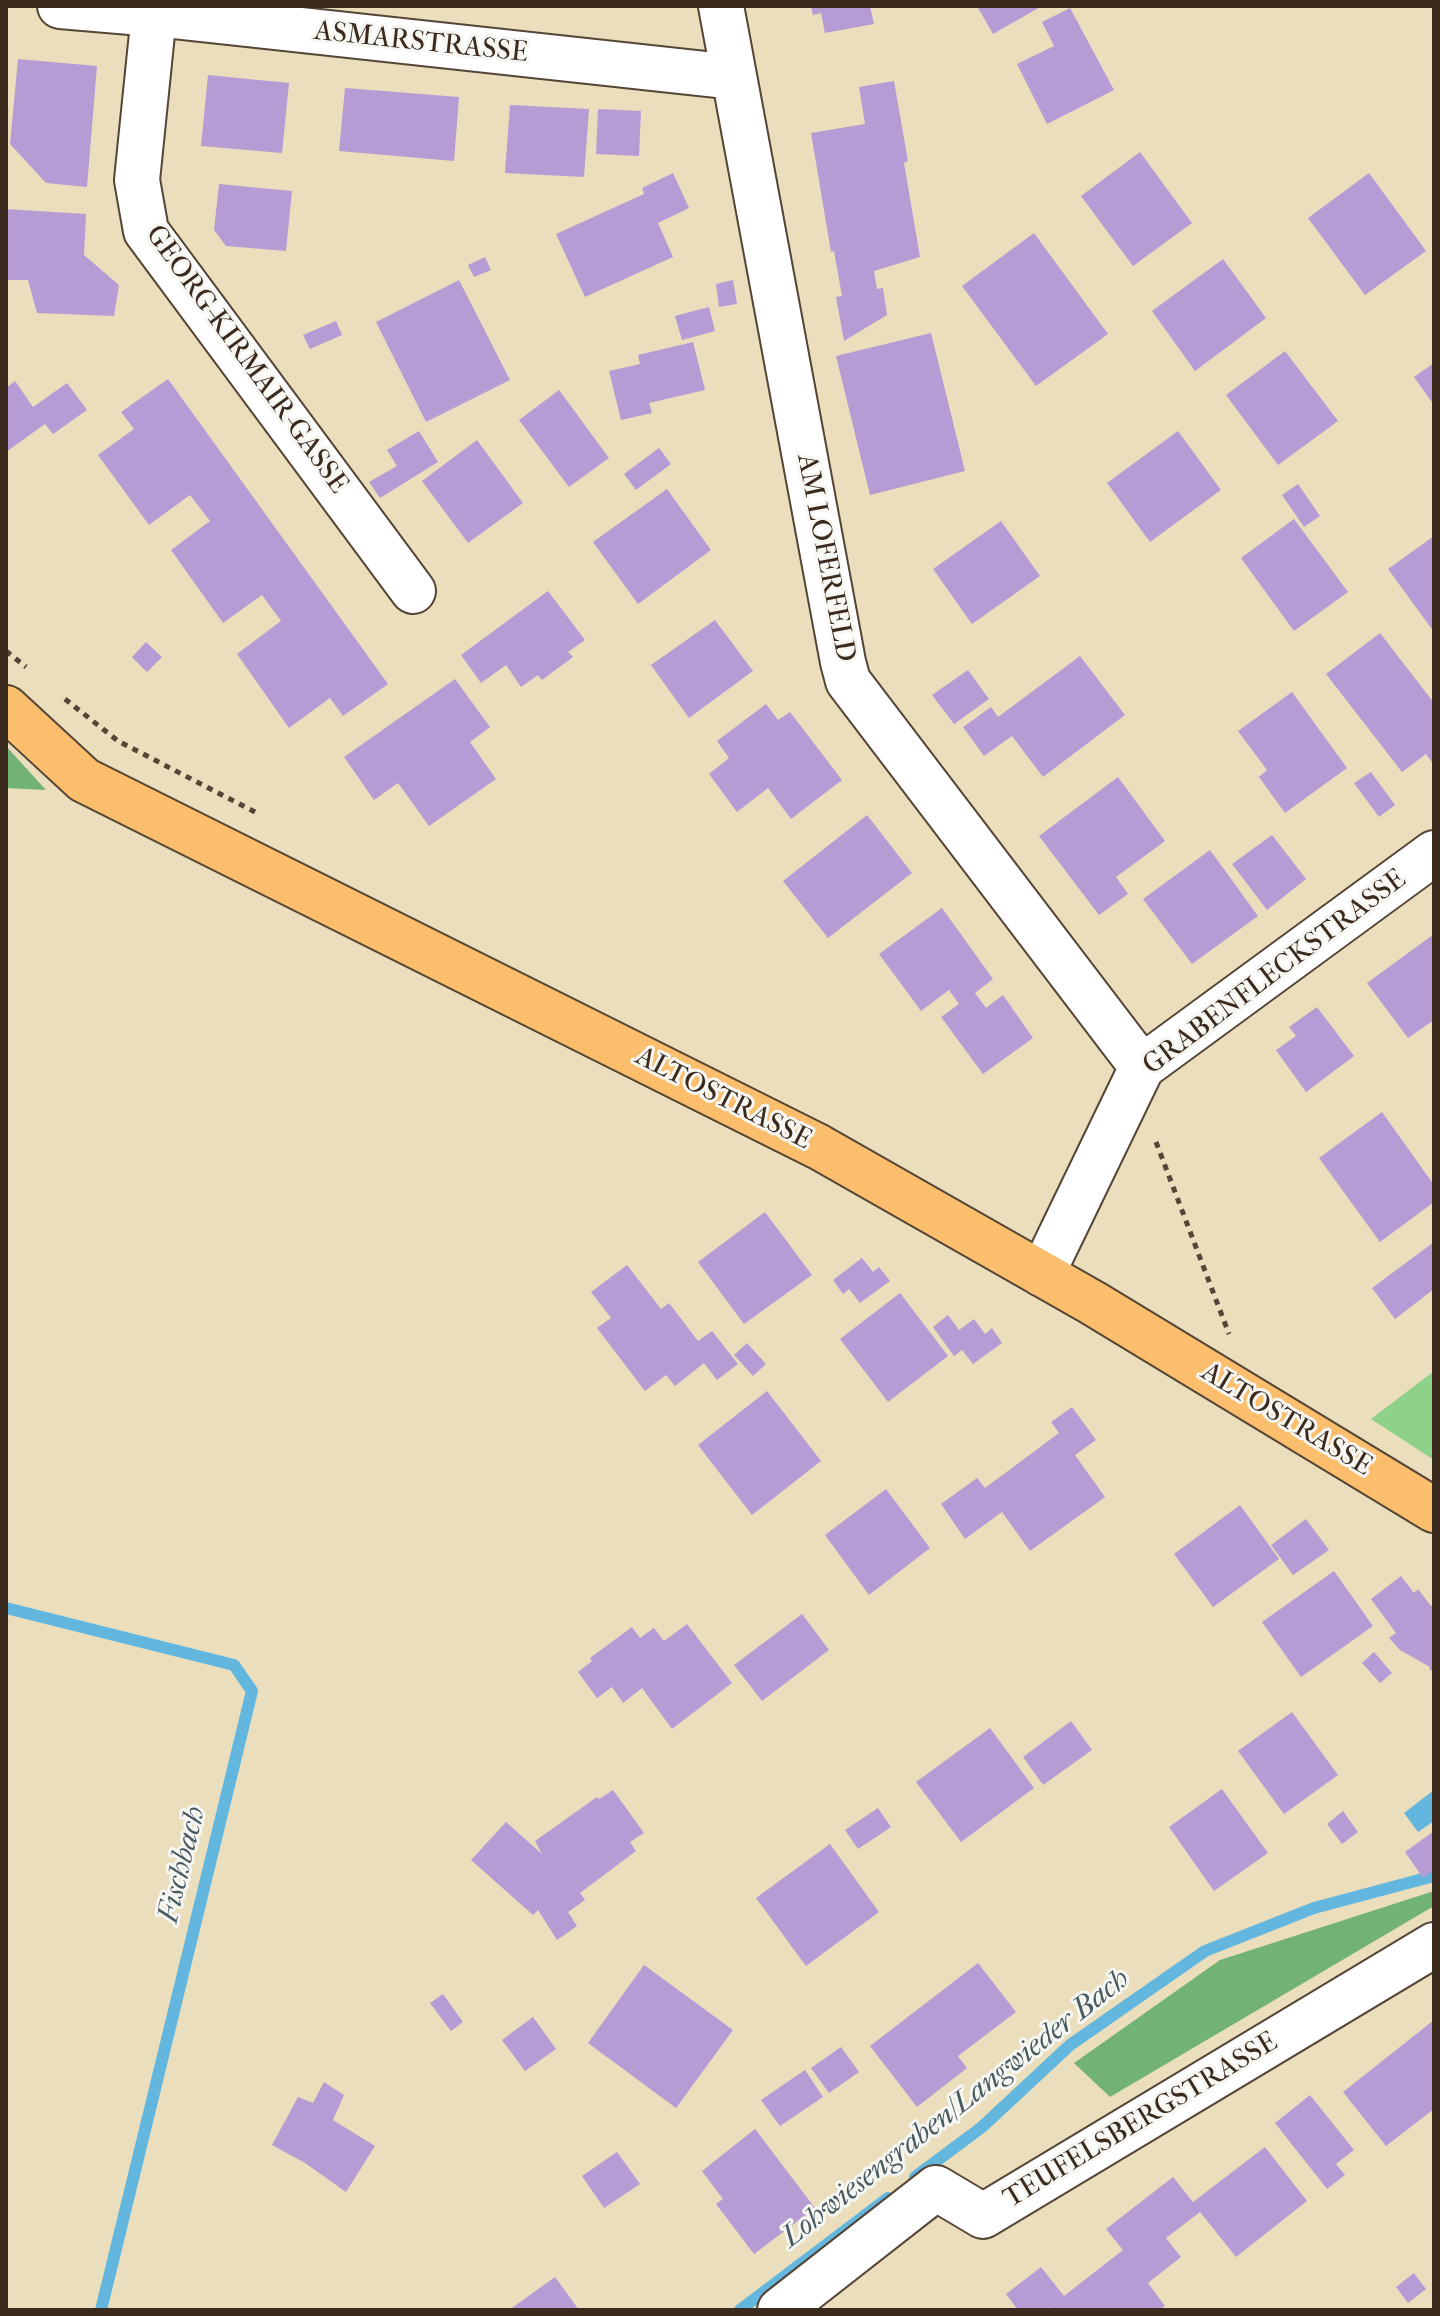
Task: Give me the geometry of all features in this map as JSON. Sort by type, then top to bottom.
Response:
[{"type":"main road","name":"ALTOSTRASSE","points":[[6,708],[84,780],[819,1147],[1042,1274],[1434,1510]]},
{"type":"street","name":"ASMARSTRASSE","points":[[60,6],[734,77]]},
{"type":"street","name":"AM LOFERFELD","points":[[721,6],[848,681],[1138,1076]]},
{"type":"street","name":"GEORG-KIRMAIR-GASSE","points":[[154,14],[137,180],[146,231],[413,591]]},
{"type":"street","name":"GRABENFLECKSTRASSE","points":[[1042,1274],[1138,1076],[1434,853]]},
{"type":"street","name":"TEUFELSBERGSTRASSE","points":[[780,2310],[936,2188],[983,2216],[1434,1945]]},
{"type":"path","points":[[1138,1076],[1229,1336]]},
{"type":"green space","points":[[6,746],[46,790],[6,788]]},
{"type":"green space","points":[[1434,1371],[1434,1460],[1371,1419]]},
{"type":"green space","points":[[1434,1891],[1434,1906],[1110,2097],[1074,2063],[1220,1960]]},
{"type":"water","points":[[1434,1790],[1434,1821],[1418,1832],[1404,1813]]},
{"type":"building","points":[[811,6],[870,6],[874,24],[825,33],[821,13],[813,15]]},
{"type":"building","points":[[977,6],[1042,6],[993,34]]},
{"type":"building","points":[[1070,8],[1114,90],[1047,124],[1017,64],[1054,46],[1042,22]]},
{"type":"building","points":[[18,59],[97,66],[87,187],[46,183],[10,144]]},
{"type":"building","points":[[208,75],[289,83],[282,153],[201,146]]},
{"type":"building","points":[[894,81],[920,257],[874,271],[877,289],[883,288],[887,315],[844,341],[836,297],[842,296],[834,251],[831,252],[811,133],[865,124],[859,87]]},
{"type":"building","points":[[345,88],[459,97],[454,161],[339,151]]},
{"type":"building","points":[[510,105],[589,109],[584,177],[505,173]]},
{"type":"building","points":[[598,109],[641,111],[639,156],[596,154]]},
{"type":"building","points":[[1140,152],[1192,223],[1133,266],[1081,196]]},
{"type":"building","points":[[673,173],[689,208],[658,223],[673,257],[585,297],[556,234],[644,194],[642,188]]},
{"type":"building","points":[[1369,173],[1426,251],[1365,295],[1308,218]]},
{"type":"building","points":[[219,184],[292,191],[286,251],[226,246],[214,230]]},
{"type":"building","points":[[6,209],[86,214],[84,255],[119,285],[114,316],[37,313],[28,280],[6,280]]},
{"type":"building","points":[[1034,233],[1108,334],[1036,386],[962,286]]},
{"type":"building","points":[[485,257],[491,270],[474,277],[468,265]]},
{"type":"building","points":[[1223,259],[1266,318],[1195,371],[1152,311]]},
{"type":"building","points":[[459,280],[510,380],[426,422],[376,322]]},
{"type":"building","points":[[733,280],[737,304],[719,307],[716,284]]},
{"type":"building","points":[[709,307],[715,331],[682,340],[675,316]]},
{"type":"building","points":[[336,321],[342,335],[310,349],[303,335]]},
{"type":"building","points":[[931,333],[965,471],[870,495],[836,356]]},
{"type":"building","points":[[693,342],[705,390],[649,403],[652,413],[621,420],[609,371],[640,364],[638,355]]},
{"type":"building","points":[[1285,351],[1338,421],[1278,465],[1226,395]]},
{"type":"building","points":[[1434,363],[1434,405],[1414,377]]},
{"type":"building","points":[[168,379],[388,684],[343,716],[330,698],[289,728],[237,654],[281,621],[262,595],[223,623],[171,550],[210,521],[190,495],[149,525],[98,455],[134,429],[121,412]]},
{"type":"building","points":[[15,381],[33,407],[67,383],[87,410],[53,434],[45,424],[6,452],[6,388]]},
{"type":"building","points":[[559,390],[609,458],[569,487],[519,420]]},
{"type":"building","points":[[419,431],[438,462],[380,498],[369,482],[397,466],[387,450]]},
{"type":"building","points":[[1178,431],[1221,490],[1150,542],[1107,483]]},
{"type":"building","points":[[477,440],[523,503],[468,543],[422,481]]},
{"type":"building","points":[[659,448],[671,464],[636,490],[624,474]]},
{"type":"building","points":[[1298,484],[1320,516],[1304,527],[1282,495]]},
{"type":"building","points":[[667,489],[711,550],[638,604],[593,542]]},
{"type":"building","points":[[1294,519],[1348,592],[1294,631],[1241,558]]},
{"type":"building","points":[[1001,521],[1040,576],[972,624],[933,569]]},
{"type":"building","points":[[1434,536],[1434,632],[1388,569]]},
{"type":"building","points":[[548,591],[585,640],[568,652],[573,657],[542,680],[538,675],[521,687],[506,665],[481,683],[461,655]]},
{"type":"building","points":[[715,620],[753,671],[689,718],[651,665]]},
{"type":"building","points":[[1380,633],[1434,703],[1434,765],[1426,754],[1402,772],[1326,674]]},
{"type":"building","points":[[146,642],[162,657],[147,672],[132,657]]},
{"type":"building","points":[[1080,656],[1125,715],[1043,777],[1012,736],[984,756],[963,727],[991,707],[998,717]]},
{"type":"building","points":[[968,670],[989,699],[954,724],[932,695]]},
{"type":"building","points":[[455,679],[490,727],[470,742],[496,779],[429,826],[398,783],[374,800],[344,757]]},
{"type":"building","points":[[1292,692],[1347,768],[1285,813],[1259,777],[1267,770],[1238,731]]},
{"type":"building","points":[[766,704],[778,720],[790,712],[842,780],[791,819],[768,788],[737,812],[709,774],[729,758],[717,741]]},
{"type":"building","points":[[1371,772],[1395,805],[1379,817],[1354,783]]},
{"type":"building","points":[[1118,777],[1165,841],[1116,877],[1128,894],[1099,915],[1039,836]]},
{"type":"building","points":[[867,815],[912,873],[828,938],[783,881]]},
{"type":"building","points":[[1272,835],[1306,879],[1267,910],[1232,864]]},
{"type":"building","points":[[1210,850],[1258,916],[1192,964],[1143,899]]},
{"type":"building","points":[[942,908],[993,979],[975,993],[986,1008],[1003,995],[1033,1038],[983,1074],[941,1017],[959,1004],[949,990],[921,1011],[879,954]]},
{"type":"building","points":[[1434,934],[1434,1020],[1408,1038],[1367,983]]},
{"type":"building","points":[[1317,1007],[1354,1056],[1306,1092],[1276,1050],[1296,1036],[1289,1027]]},
{"type":"building","points":[[1382,1112],[1434,1185],[1434,1202],[1380,1242],[1319,1158]]},
{"type":"building","points":[[765,1212],[812,1275],[744,1324],[698,1262]]},
{"type":"building","points":[[1434,1242],[1434,1289],[1395,1319],[1372,1288]]},
{"type":"building","points":[[862,1258],[873,1272],[879,1267],[890,1281],[860,1303],[849,1289],[843,1294],[833,1280]]},
{"type":"building","points":[[627,1265],[661,1309],[669,1303],[698,1341],[712,1331],[738,1364],[717,1380],[704,1363],[675,1386],[666,1375],[645,1391],[597,1328],[611,1318],[591,1292]]},
{"type":"building","points":[[900,1293],[948,1356],[888,1402],[840,1339]]},
{"type":"building","points":[[948,1315],[959,1330],[974,1319],[985,1334],[992,1328],[1002,1343],[973,1364],[962,1350],[954,1356],[933,1327]]},
{"type":"building","points":[[747,1343],[766,1364],[753,1376],[734,1355]]},
{"type":"building","points":[[767,1391],[821,1461],[752,1515],[698,1445]]},
{"type":"building","points":[[1072,1407],[1096,1440],[1075,1455],[1105,1497],[1030,1551],[1002,1512],[965,1539],[941,1504],[977,1478],[985,1488],[1059,1433],[1051,1422]]},
{"type":"building","points":[[886,1489],[930,1548],[869,1595],[825,1535]]},
{"type":"building","points":[[1240,1505],[1279,1559],[1213,1607],[1174,1554]]},
{"type":"building","points":[[1306,1519],[1329,1550],[1293,1575],[1271,1545]]},
{"type":"building","points":[[1334,1571],[1373,1626],[1301,1677],[1262,1622]]},
{"type":"building","points":[[1401,1576],[1414,1593],[1418,1589],[1431,1606],[1434,1604],[1434,1672],[1400,1650],[1389,1638],[1396,1633],[1371,1599]]},
{"type":"building","points":[[802,1614],[829,1650],[762,1701],[734,1665]]},
{"type":"building","points":[[687,1624],[732,1683],[672,1729],[642,1688],[623,1703],[612,1687],[597,1698],[578,1672],[592,1661],[590,1658],[632,1627],[640,1638],[654,1628],[664,1641]]},
{"type":"building","points":[[1374,1652],[1392,1673],[1380,1683],[1362,1663]]},
{"type":"building","points":[[1292,1712],[1338,1775],[1284,1814],[1238,1751]]},
{"type":"building","points":[[1071,1721],[1092,1750],[1043,1785],[1023,1757]]},
{"type":"building","points":[[990,1728],[1034,1788],[961,1842],[916,1782]]},
{"type":"building","points":[[1222,1789],[1268,1853],[1214,1891],[1169,1827]]},
{"type":"building","points":[[613,1790],[644,1833],[630,1842],[636,1851],[580,1893],[585,1900],[568,1912],[577,1926],[557,1940],[538,1910],[533,1915],[471,1860],[506,1822],[542,1854],[535,1841],[597,1797],[599,1799]]},
{"type":"building","points":[[878,1808],[891,1827],[858,1849],[845,1830]]},
{"type":"building","points":[[1343,1811],[1358,1832],[1342,1844],[1327,1824]]},
{"type":"building","points":[[1434,1831],[1434,1870],[1423,1878],[1405,1852]]},
{"type":"building","points":[[830,1844],[879,1912],[806,1966],[756,1898]]},
{"type":"building","points":[[978,1963],[1016,2012],[958,2056],[967,2068],[917,2107],[870,2046]]},
{"type":"building","points":[[644,1965],[733,2030],[676,2108],[588,2043]]},
{"type":"building","points":[[443,1994],[463,2022],[451,2031],[430,2003]]},
{"type":"building","points":[[533,2017],[556,2049],[525,2071],[502,2040]]},
{"type":"building","points":[[1434,2020],[1434,2109],[1386,2146],[1343,2092]]},
{"type":"building","points":[[841,2047],[859,2072],[829,2093],[811,2068]]},
{"type":"building","points":[[805,2070],[823,2097],[780,2126],[761,2100]]},
{"type":"building","points":[[324,2082],[344,2095],[333,2120],[375,2146],[346,2192],[305,2163],[272,2145],[298,2097],[313,2103]]},
{"type":"building","points":[[1310,2095],[1354,2150],[1336,2164],[1345,2175],[1327,2189],[1275,2123]]},
{"type":"building","points":[[755,2129],[815,2208],[754,2254],[716,2204],[723,2199],[702,2171]]},
{"type":"building","points":[[1265,2147],[1307,2201],[1236,2257],[1200,2212],[1166,2238],[1181,2257],[1148,2283],[1165,2306],[1159,2310],[1051,2310],[1049,2307],[1046,2310],[1018,2310],[1006,2294],[1041,2267],[1064,2296],[1123,2250],[1106,2229],[1173,2177],[1193,2202]]},
{"type":"building","points":[[617,2152],[640,2184],[604,2208],[582,2176]]},
{"type":"building","points":[[1414,2273],[1426,2289],[1408,2303],[1396,2287]]},
{"type":"building","points":[[555,2277],[579,2310],[509,2310]]},
{"type":"waterway","name":"Fischbach","points":[[6,1608],[234,1665],[252,1691],[101,2310]]},
{"type":"waterway","name":"Lohwiesengraben/Langwieder Bach","points":[[915,2177],[982,2127],[1070,2045],[1205,1951],[1314,1908],[1434,1876]]},
{"type":"waterway","name":"Lohwiesengraben/Langwieder Bach","points":[[740,2310],[888,2198]]}]
